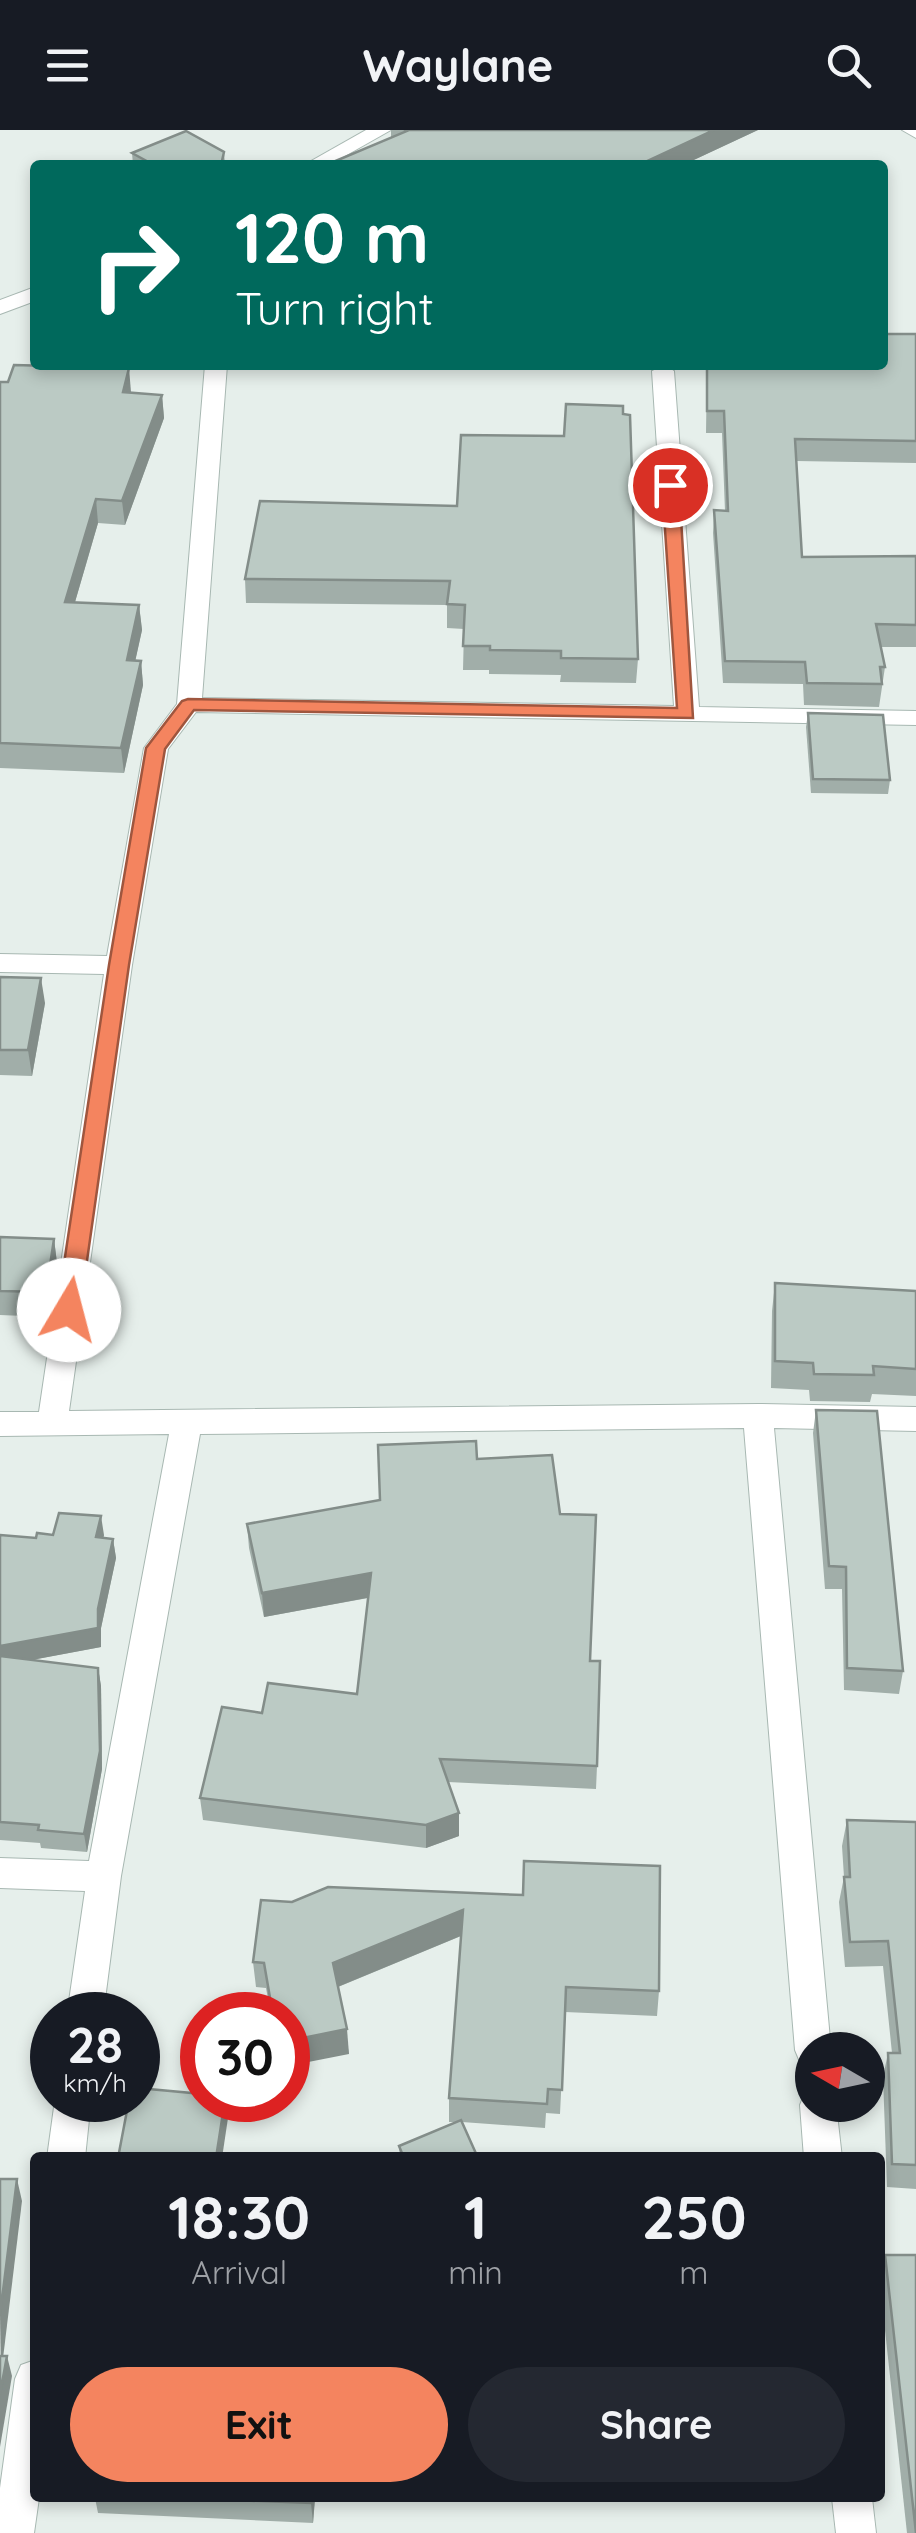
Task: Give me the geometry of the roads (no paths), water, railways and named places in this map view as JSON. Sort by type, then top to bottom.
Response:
[{"type":"street","points":[[324,160],[381,130]]},
{"type":"street","points":[[0,308],[30,295]]},
{"type":"street","points":[[52,1426],[119,965],[156,748],[188,704],[216,370]]},
{"type":"street","points":[[662,371],[686,714]]},
{"type":"street","points":[[188,704],[916,718]]},
{"type":"street","points":[[0,963],[119,965]]},
{"type":"street","points":[[0,1424],[758,1416],[916,1419]]},
{"type":"street","points":[[758,1416],[811,2032]]},
{"type":"street","points":[[88,1992],[104,1876],[187,1422]]},
{"type":"street","points":[[0,1873],[104,1876]]},
{"type":"street","points":[[67,2152],[71,2122]]},
{"type":"street","points":[[819,2122],[822,2152]]},
{"type":"street","points":[[14,2533],[30,2416]]},
{"type":"street","points":[[852,2502],[856,2533]]}]
